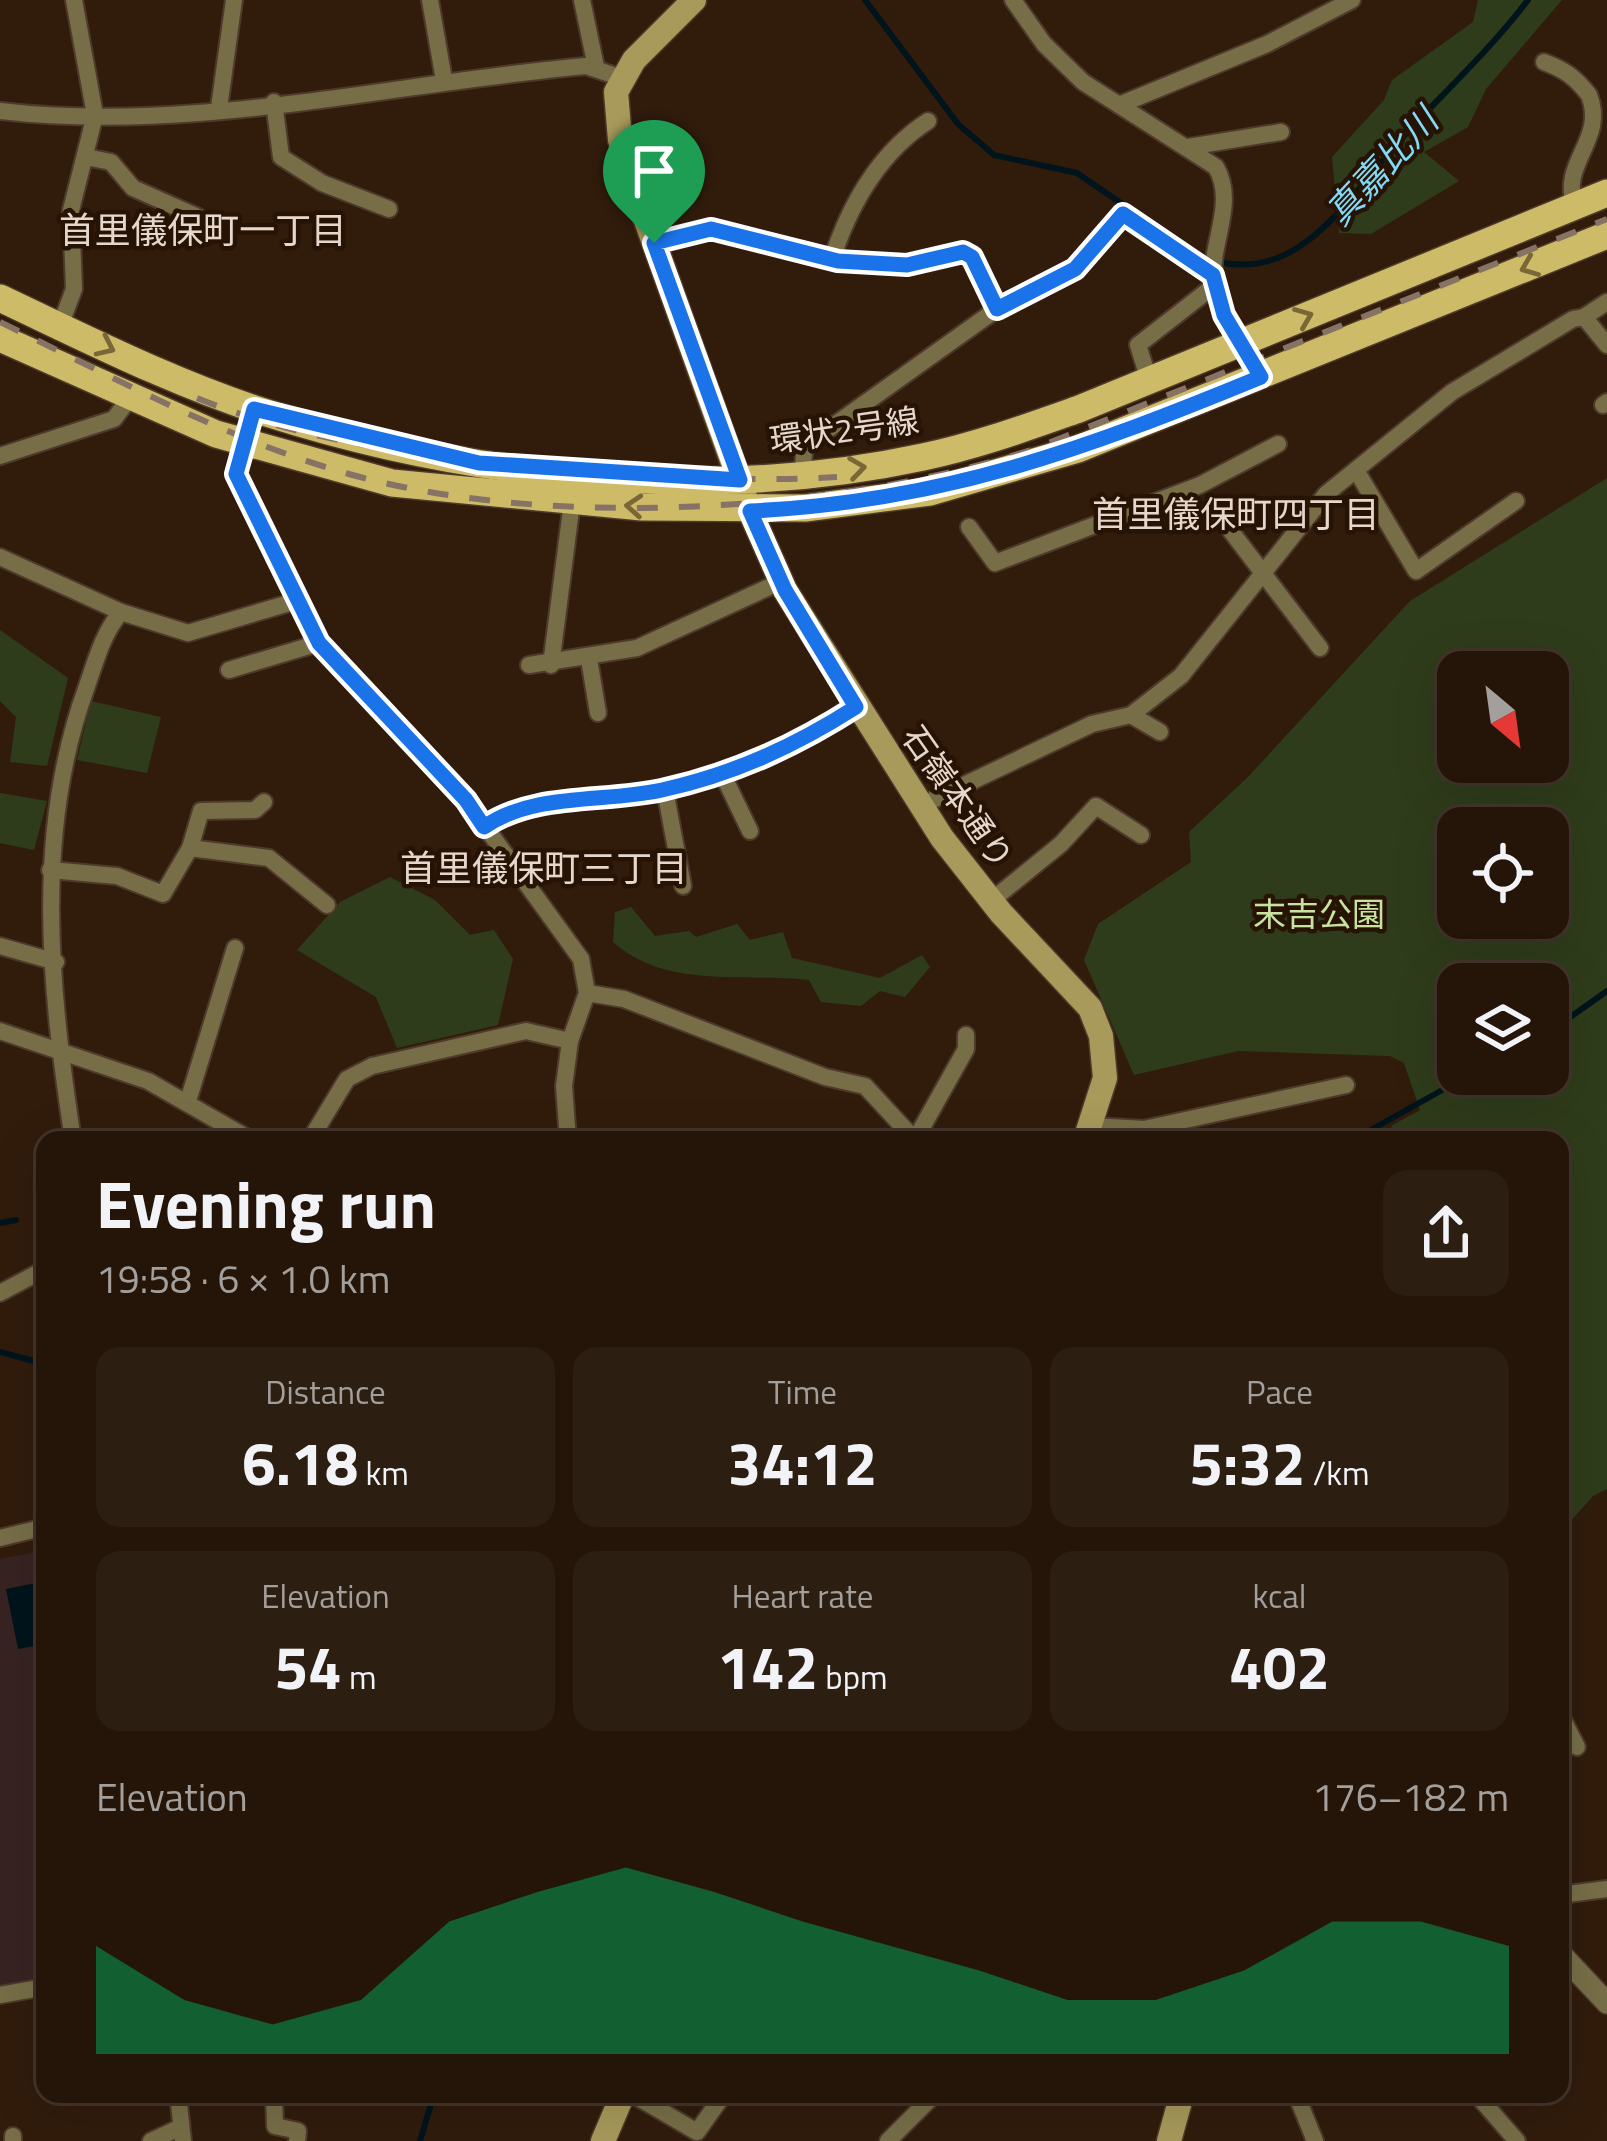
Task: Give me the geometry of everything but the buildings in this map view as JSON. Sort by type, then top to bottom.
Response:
[{"type":"main road","points":[[622,78],[694,0]]},
{"type":"main road","name":"石嶺本通り","points":[[622,78],[616,119],[654,243],[780,582],[920,806],[991,902],[1090,1008],[1105,1064],[1088,1131]]},
{"type":"main road","name":"環状2号線","points":[[0,298],[254,409],[479,463],[740,480],[950,451],[1079,410],[1607,193]]},
{"type":"main road","name":"環状2号線","points":[[0,338],[128,399],[243,444],[392,483],[572,502],[750,511],[857,503],[964,484],[1078,449],[1607,235]]},
{"type":"main road","points":[[603,2141],[622,2103]]},
{"type":"main road","points":[[1169,2141],[1180,2103]]},
{"type":"street","points":[[60,326],[74,290],[70,222],[95,115],[74,0]]},
{"type":"street","points":[[219,108],[234,0]]},
{"type":"street","points":[[430,0],[444,80]]},
{"type":"street","points":[[582,0],[596,67]]},
{"type":"street","points":[[1013,0],[1044,44],[1083,82],[1189,147],[1220,174],[1214,278],[1240,343],[1261,377]]},
{"type":"street","points":[[1119,105],[1267,44],[1350,0]]},
{"type":"street","points":[[1544,62],[1568,71],[1601,119],[1600,134],[1572,177],[1569,190],[1576,206]]},
{"type":"street","points":[[0,111],[95,115],[219,108],[596,67],[622,78]]},
{"type":"street","points":[[274,102],[281,157],[322,182],[389,209]]},
{"type":"street","points":[[832,259],[844,222],[868,179],[909,134],[928,121]]},
{"type":"street","points":[[1189,147],[1281,132]]},
{"type":"street","points":[[86,157],[111,162],[133,188],[198,217]]},
{"type":"street","points":[[803,474],[802,459],[812,441],[997,309],[1075,269],[1123,214],[1214,278]]},
{"type":"street","points":[[654,243],[711,229],[832,259],[907,265],[963,252],[972,257],[997,309]]},
{"type":"street","points":[[1149,380],[1138,345],[1214,278]]},
{"type":"street","points":[[920,806],[1092,724],[1131,715],[1181,676],[1326,494],[1452,392],[1607,302]]},
{"type":"street","points":[[1584,316],[1607,345]]},
{"type":"street","points":[[0,456],[114,419],[128,399]]},
{"type":"street","points":[[254,409],[236,474],[319,643],[466,800],[581,959],[587,993],[570,1041],[564,1086],[567,1131]]},
{"type":"street","points":[[969,527],[995,563],[1200,484],[1278,445]]},
{"type":"street","points":[[1356,470],[1416,571],[1516,501]]},
{"type":"street","points":[[551,664],[572,502]]},
{"type":"street","points":[[1224,523],[1321,648]]},
{"type":"street","points":[[0,557],[122,612],[188,633],[296,601]]},
{"type":"street","points":[[529,665],[637,648],[780,582]]},
{"type":"street","points":[[72,1131],[59,1054],[50,870],[61,780],[80,704],[110,626],[122,612]]},
{"type":"street","points":[[230,670],[319,643]]},
{"type":"street","points":[[589,659],[598,713]]},
{"type":"street","points":[[484,827],[524,807],[596,803],[665,790],[772,757],[856,707]]},
{"type":"street","points":[[1131,715],[1160,732]]},
{"type":"street","points":[[722,773],[750,831]]},
{"type":"street","points":[[665,790],[683,886]]},
{"type":"street","points":[[50,870],[116,876],[163,894],[190,848],[200,811],[255,810],[264,802]]},
{"type":"street","points":[[991,902],[1061,844],[1096,806],[1141,836]]},
{"type":"street","points":[[190,848],[269,858],[327,905]]},
{"type":"street","points":[[0,946],[56,962]]},
{"type":"street","points":[[188,1101],[235,948]]},
{"type":"street","points":[[587,993],[624,999],[825,1076],[865,1086],[907,1131]]},
{"type":"street","points":[[0,1031],[148,1081],[236,1131]]},
{"type":"street","points":[[315,1131],[347,1079],[372,1066],[526,1031],[570,1041]]},
{"type":"street","points":[[920,1131],[966,1049],[966,1035]]},
{"type":"street","points":[[1116,1131],[1144,1129],[1346,1084]]},
{"type":"street","points":[[0,1293],[36,1274]]},
{"type":"street","points":[[0,1538],[36,1529]]},
{"type":"street","points":[[1569,1733],[1576,1747]]},
{"type":"street","points":[[1569,1893],[1607,1888]]},
{"type":"street","points":[[1569,1963],[1607,2003]]},
{"type":"street","points":[[0,1995],[36,1989]]},
{"type":"street","points":[[151,2141],[182,2134],[179,2103]]},
{"type":"street","points":[[274,2103],[275,2126],[298,2131],[297,2141]]},
{"type":"street","points":[[644,2103],[697,2132],[718,2103]]},
{"type":"street","points":[[888,2141],[922,2103]]},
{"type":"street","points":[[1300,2103],[1315,2141]]},
{"type":"street","points":[[1484,2103],[1517,2141]]},
{"type":"shaded area","points":[[36,1552],[36,1982],[0,1988],[0,1559]]},
{"type":"green space","points":[[1478,0],[1562,0],[1486,89],[1468,127],[1424,152],[1459,181],[1371,234],[1339,233],[1332,157],[1384,100],[1392,80],[1473,22]]},
{"type":"green space","name":"末吉公園","points":[[1607,478],[1607,1489],[1593,1496],[1569,1523],[1569,1131],[1393,1131],[1391,1126],[1420,1110],[1404,1063],[1390,1056],[1238,1051],[1134,1075],[1084,960],[1098,924],[1191,862],[1189,832],[1248,777],[1410,601]]},
{"type":"green space","points":[[0,630],[68,678],[47,766],[10,762],[16,717],[0,701]]},
{"type":"green space","points":[[91,701],[161,717],[147,773],[77,760]]},
{"type":"green space","points":[[0,793],[47,801],[34,850],[0,843]]},
{"type":"green space","points":[[390,877],[435,900],[470,935],[494,930],[513,959],[498,1025],[397,1048],[376,997],[297,950],[340,902]]},
{"type":"green space","points":[[631,907],[655,936],[689,931],[696,937],[737,924],[750,940],[783,932],[792,958],[880,978],[922,955],[930,967],[905,997],[880,991],[861,1006],[821,1002],[809,980],[681,973],[634,957],[613,942],[615,912]]},
{"type":"water","points":[[36,1583],[36,1646],[18,1649],[6,1589]]},
{"type":"waterway","name":"真嘉比川","points":[[865,0],[958,124],[994,155],[1077,173],[1163,232]]},
{"type":"waterway","name":"真嘉比川","points":[[1194,254],[1230,264],[1261,263],[1289,253],[1314,236],[1528,0]]},
{"type":"waterway","points":[[1569,1018],[1607,991]]},
{"type":"waterway","points":[[1369,1131],[1437,1093]]},
{"type":"waterway","points":[[0,1223],[16,1220]]},
{"type":"waterway","points":[[0,1352],[36,1362]]},
{"type":"waterway","points":[[420,2141],[431,2103]]},
{"type":"railway","points":[[0,322],[215,425],[349,474],[427,492],[512,503],[692,507],[870,488],[1031,450],[1607,219]]},
{"type":"railway","points":[[197,398],[290,429],[435,455],[709,478],[837,477]]},
{"type":"district","name":"首里儀保町一丁目","points":[[203,229]]},
{"type":"district","name":"首里儀保町四丁目","points":[[1236,513]]},
{"type":"district","name":"首里儀保町三丁目","points":[[544,867]]},
{"type":"route","points":[[1123,214],[1213,275],[1224,315],[1261,377],[1078,449],[964,484],[857,503],[750,511],[785,590],[856,707],[772,757],[742,768],[596,803],[524,807],[484,827],[466,800],[319,643],[242,489],[237,463],[254,409],[479,463],[649,478],[740,480],[654,243],[711,229],[790,245],[838,261],[907,265],[963,252],[972,257],[997,309],[1075,269],[1123,214]]}]
